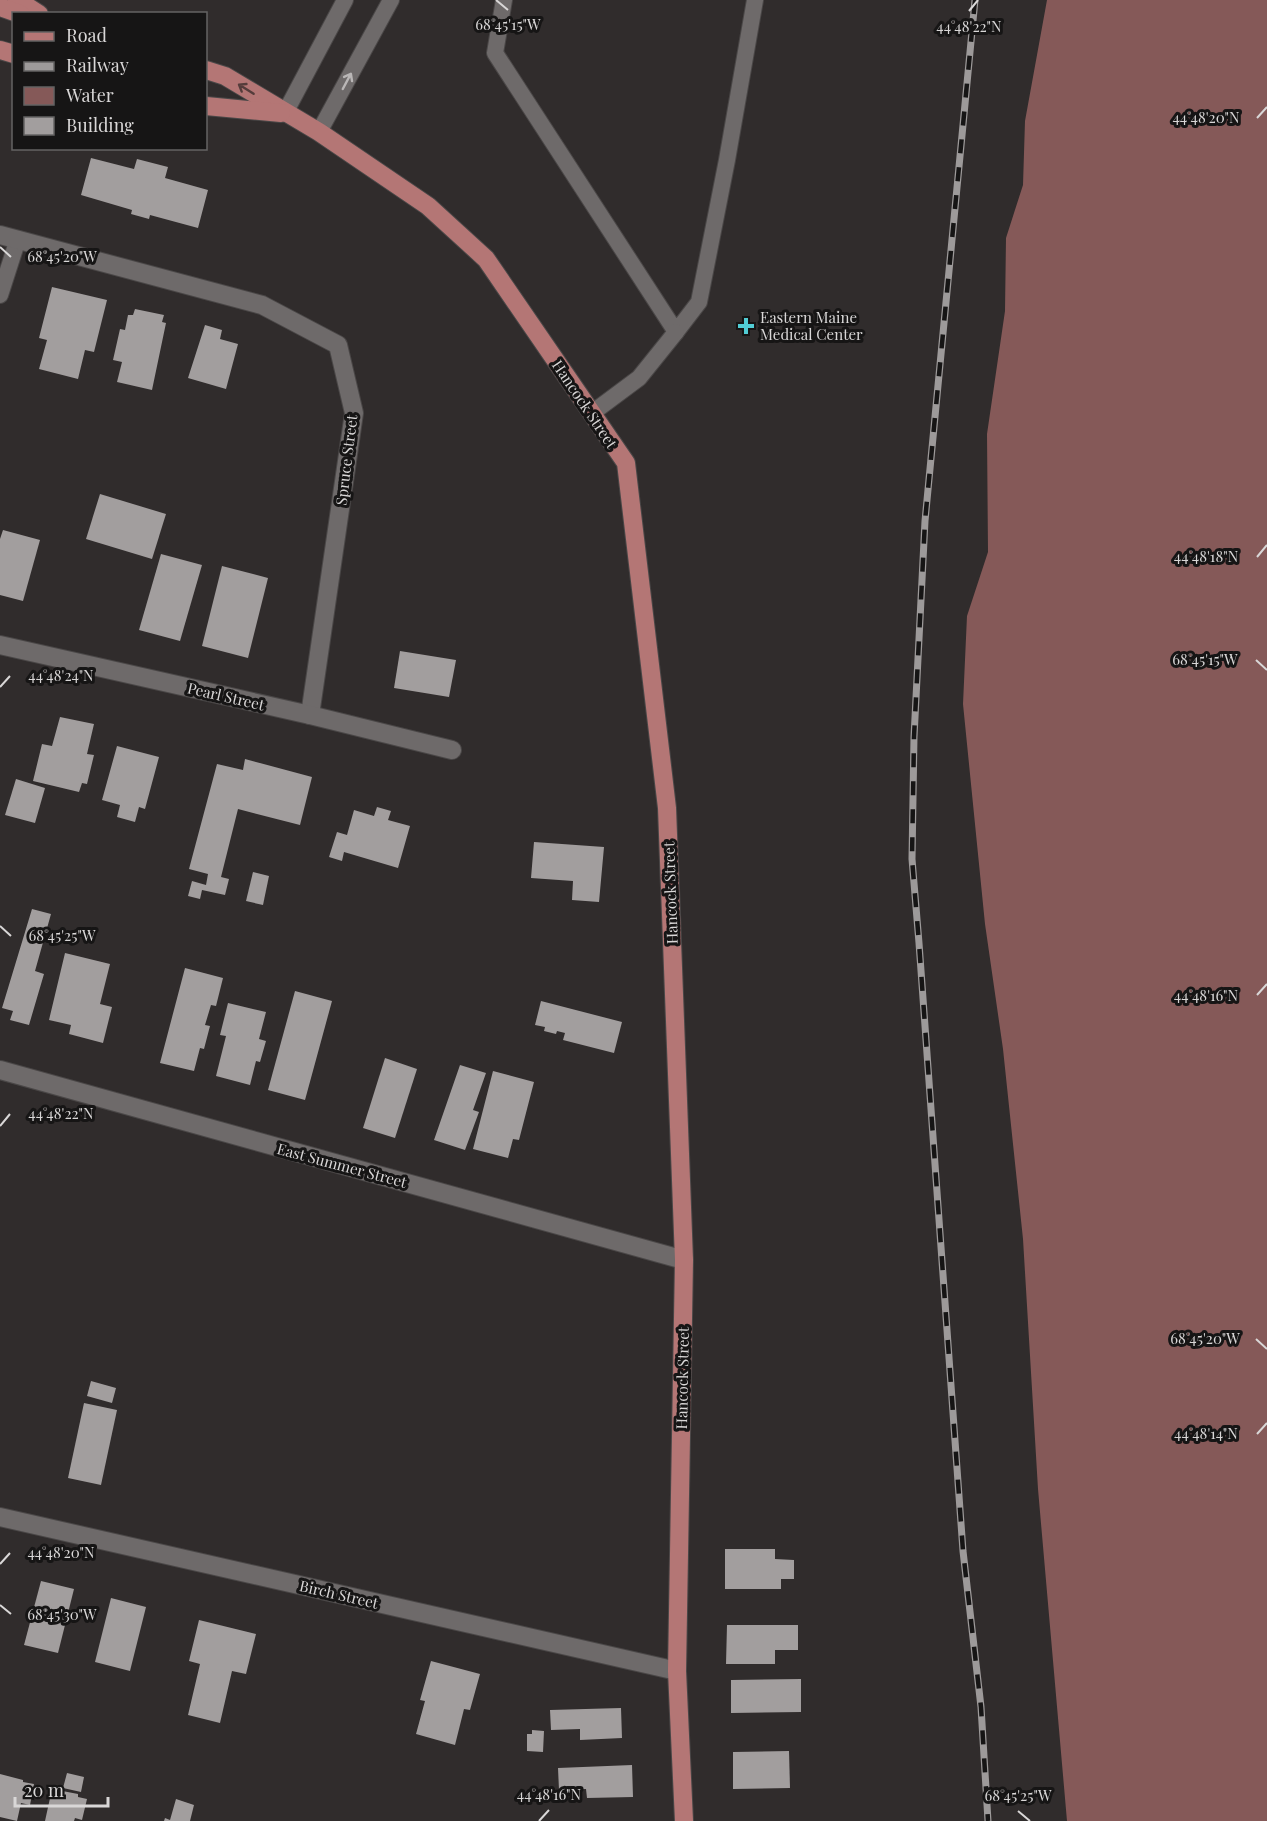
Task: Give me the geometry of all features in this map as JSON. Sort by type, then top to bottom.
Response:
[{"type":"main road","points":[[17,0],[36,12]]},
{"type":"main road","points":[[0,7],[14,12]]},
{"type":"main road","name":"Hancock Street","points":[[207,70],[225,76],[319,132],[428,206],[486,259],[626,464],[667,808],[684,1260],[677,1671],[684,1821]]},
{"type":"main road","name":"Hancock Street","points":[[207,106],[285,113]]},
{"type":"street","name":"Spruce Street","points":[[9,237],[262,305],[338,345],[354,413],[310,715]]},
{"type":"street","name":"Pearl Street","points":[[0,645],[310,715],[452,750]]},
{"type":"street","name":"East Summer Street","points":[[0,1070],[684,1260]]},
{"type":"street","name":"Birch Street","points":[[0,1517],[677,1671]]},
{"type":"lane","points":[[285,113],[345,0]]},
{"type":"lane","points":[[319,132],[391,0]]},
{"type":"lane","points":[[504,0],[495,52],[676,332]]},
{"type":"lane","points":[[592,413],[639,378],[699,302],[755,0]]},
{"type":"lane","points":[[0,295],[9,237]]},
{"type":"water","points":[[1047,0],[1267,0],[1267,1821],[1067,1821],[1038,1489],[1023,1239],[1003,1049],[985,924],[963,704],[967,616],[988,552],[987,434],[1005,311],[1006,238],[1023,185],[1025,121]]},
{"type":"building","points":[[91,158],[134,169],[137,159],[168,167],[165,178],[208,190],[198,228],[150,215],[149,219],[131,214],[132,210],[81,195]]},
{"type":"building","points":[[52,287],[107,300],[94,352],[85,350],[78,379],[39,369],[47,340],[39,338]]},
{"type":"building","points":[[135,309],[164,315],[162,322],[166,323],[152,390],[117,382],[122,362],[113,360],[120,329],[125,330],[128,315],[133,315]]},
{"type":"building","points":[[205,325],[222,330],[220,339],[238,344],[226,389],[188,378]]},
{"type":"building","points":[[100,494],[166,514],[152,559],[86,539]]},
{"type":"building","points":[[3,530],[40,540],[23,601],[0,595],[0,539]]},
{"type":"building","points":[[161,554],[202,565],[180,641],[139,630]]},
{"type":"building","points":[[222,566],[268,578],[248,658],[202,646]]},
{"type":"building","points":[[400,651],[456,660],[449,697],[394,688]]},
{"type":"building","points":[[60,717],[94,724],[87,754],[94,755],[87,784],[82,783],[79,792],[33,781],[42,744],[52,746]]},
{"type":"building","points":[[117,746],[159,757],[145,809],[139,807],[135,822],[117,817],[120,805],[102,800]]},
{"type":"building","points":[[245,759],[312,777],[300,825],[238,809],[221,877],[229,879],[225,895],[202,890],[200,899],[188,896],[192,881],[206,885],[208,874],[189,869],[217,764],[243,770]]},
{"type":"building","points":[[16,779],[45,788],[35,823],[5,815]]},
{"type":"building","points":[[377,807],[391,811],[388,820],[410,826],[398,868],[344,852],[342,861],[329,857],[337,832],[347,835],[354,810],[374,816]]},
{"type":"building","points":[[534,842],[604,847],[599,902],[572,900],[573,881],[531,878]]},
{"type":"building","points":[[253,872],[269,876],[263,905],[246,901]]},
{"type":"building","points":[[32,909],[51,914],[35,971],[44,974],[29,1025],[10,1020],[13,1011],[2,1008]]},
{"type":"building","points":[[65,953],[110,964],[100,1004],[112,1007],[103,1043],[69,1034],[71,1025],[49,1020]]},
{"type":"building","points":[[185,968],[223,978],[216,1006],[211,1005],[205,1025],[210,1026],[204,1049],[200,1048],[194,1071],[160,1063]]},
{"type":"building","points":[[295,991],[332,1001],[305,1100],[268,1090]]},
{"type":"building","points":[[541,1001],[622,1022],[614,1053],[563,1040],[565,1033],[557,1031],[556,1034],[544,1031],[545,1027],[535,1025]]},
{"type":"building","points":[[228,1003],[266,1012],[259,1039],[266,1041],[260,1062],[256,1061],[250,1085],[216,1076],[226,1036],[220,1035]]},
{"type":"building","points":[[385,1058],[417,1069],[395,1138],[363,1128]]},
{"type":"building","points":[[460,1065],[486,1073],[473,1110],[479,1112],[465,1150],[434,1140]]},
{"type":"building","points":[[493,1071],[534,1082],[519,1140],[513,1139],[508,1158],[473,1149]]},
{"type":"building","points":[[91,1381],[116,1388],[112,1403],[87,1396]]},
{"type":"building","points":[[84,1403],[117,1410],[101,1485],[68,1478]]},
{"type":"building","points":[[725,1549],[775,1549],[775,1559],[794,1560],[794,1579],[781,1579],[781,1589],[725,1589]]},
{"type":"building","points":[[41,1581],[74,1589],[58,1653],[24,1645]]},
{"type":"building","points":[[111,1598],[146,1607],[130,1671],[95,1662]]},
{"type":"building","points":[[199,1620],[256,1634],[246,1674],[232,1671],[220,1723],[188,1715],[200,1664],[189,1661]]},
{"type":"building","points":[[727,1625],[798,1625],[798,1650],[775,1650],[775,1664],[726,1664]]},
{"type":"building","points":[[431,1661],[480,1674],[470,1710],[464,1709],[455,1745],[416,1734],[425,1701],[420,1700]]},
{"type":"building","points":[[801,1679],[801,1712],[731,1713],[731,1680]]},
{"type":"building","points":[[621,1708],[622,1738],[580,1740],[580,1729],[551,1730],[550,1710]]},
{"type":"building","points":[[532,1730],[544,1731],[543,1752],[527,1751],[527,1734],[532,1734]]},
{"type":"building","points":[[789,1751],[790,1788],[733,1789],[733,1752]]},
{"type":"building","points":[[632,1765],[633,1797],[587,1798],[586,1789],[559,1790],[558,1768]]},
{"type":"building","points":[[67,1773],[84,1777],[81,1792],[63,1788]]},
{"type":"building","points":[[0,1774],[34,1784],[30,1805],[21,1803],[17,1821],[0,1817]]},
{"type":"building","points":[[52,1789],[78,1794],[78,1797],[87,1799],[82,1820],[75,1818],[74,1821],[45,1821]]},
{"type":"building","points":[[176,1799],[194,1805],[190,1821],[164,1821],[165,1818],[170,1820]]},
{"type":"railway","points":[[975,0],[925,521],[914,737],[912,859],[963,1551],[981,1707],[988,1821]]},
{"type":"place","name":"Eastern Maine Medical Center","points":[[746,326]]}]
